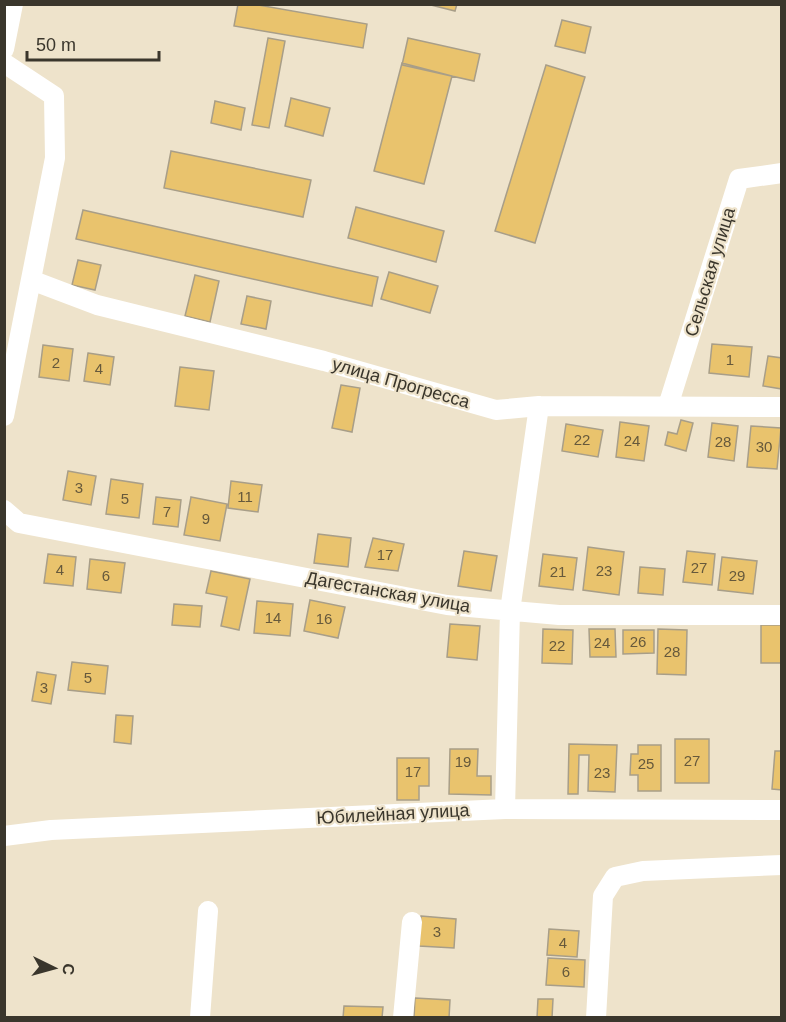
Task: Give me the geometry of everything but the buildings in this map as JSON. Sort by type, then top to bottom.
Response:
[{"type":"street","points":[[4,49],[13,4]]},
{"type":"street","points":[[4,63],[54,96],[55,158],[4,416]]},
{"type":"street","name":"Сельская улица","points":[[668,406],[739,179],[782,173]]},
{"type":"street","name":"улица Прогресса","points":[[31,280],[97,306],[324,361],[496,410],[538,406],[782,407]]},
{"type":"street","points":[[505,809],[510,611],[538,406]]},
{"type":"street","name":"Дагестанская улица","points":[[4,510],[19,523],[447,605],[559,615],[782,615]]},
{"type":"street","name":"Юбилейная улица","points":[[4,836],[51,830],[505,809],[782,810]]},
{"type":"street","points":[[596,1017],[603,896],[615,877],[643,872],[782,865]]},
{"type":"street","points":[[200,1017],[208,911]]},
{"type":"street","points":[[403,1017],[412,922]]}]
